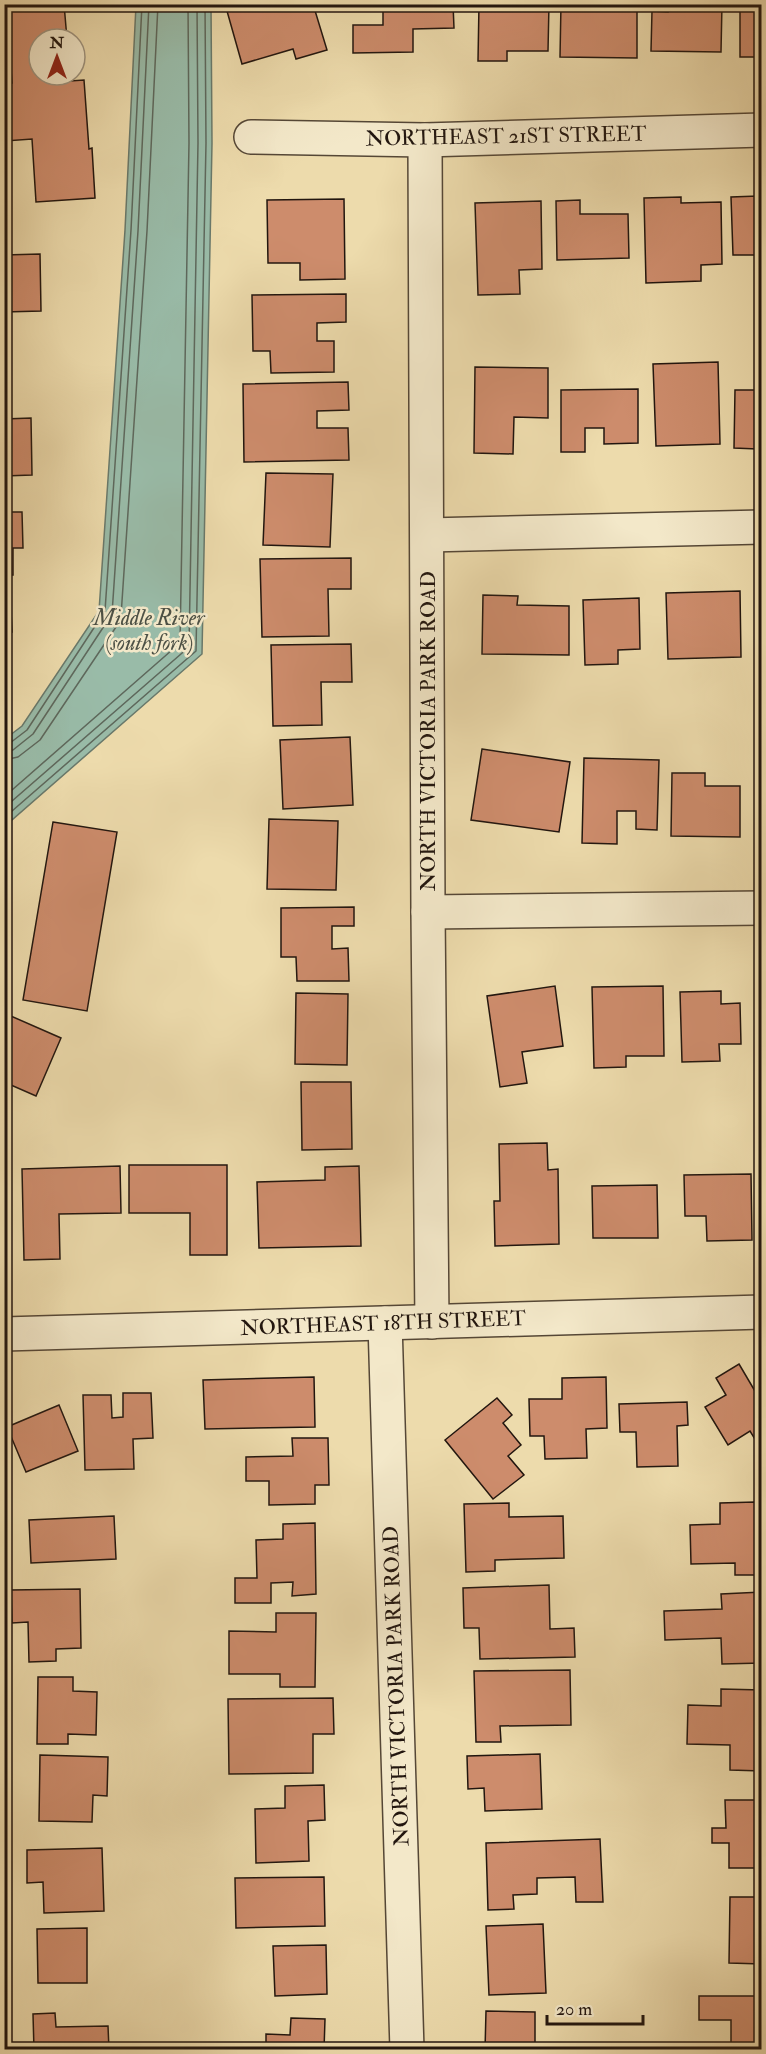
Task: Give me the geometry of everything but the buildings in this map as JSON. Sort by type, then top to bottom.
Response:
[{"type":"street","name":"NORTHEAST 21ST STREET","points":[[251,137],[425,140],[762,130]]},
{"type":"street","name":"NORTH VICTORIA PARK ROAD","points":[[425,140],[432,1322]]},
{"type":"street","points":[[428,535],[762,527]]},
{"type":"street","points":[[428,912],[762,908]]},
{"type":"street","name":"NORTHEAST 18TH STREET","points":[[4,1334],[762,1312]]},
{"type":"street","name":"NORTH VICTORIA PARK ROAD","points":[[385,1323],[407,2049]]},
{"type":"water","name":"Middle River (south fork)","points":[[136,5],[211,5],[212,143],[202,654],[5,826],[5,739],[22,726],[99,611],[125,230]]}]
